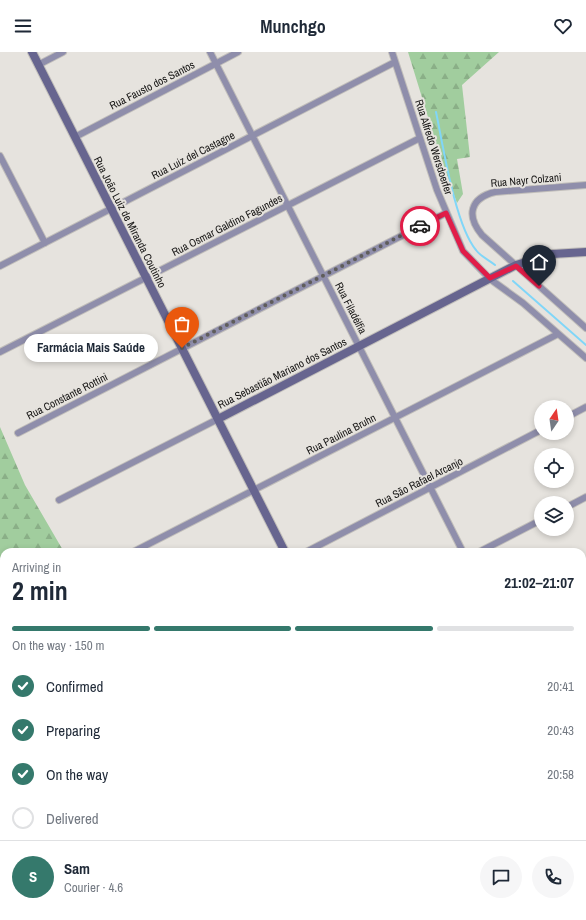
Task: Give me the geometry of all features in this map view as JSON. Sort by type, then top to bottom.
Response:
[{"type":"street","name":"Rua João Luiz de Miranda Coutinho","points":[[32,52],[283,548]]},
{"type":"street","points":[[38,65],[63,52]]},
{"type":"street","name":"Rua Filadélfia","points":[[210,52],[461,548]]},
{"type":"street","name":"Rua Fausto dos Santos","points":[[75,137],[238,52]]},
{"type":"street","name":"Rua Alfredo Wersdoerfer","points":[[392,52],[446,213],[463,251],[490,278],[523,303],[586,358]]},
{"type":"street","name":"Rua Luiz del Castagne","points":[[0,266],[396,62]]},
{"type":"street","name":"Rua Osmar Galdino Fagundes","points":[[0,352],[420,138]]},
{"type":"street","points":[[0,156],[45,243]]},
{"type":"street","name":"Rua Nayr Colzani","points":[[516,266],[478,230],[473,219],[473,206],[481,197],[495,192],[586,185]]},
{"type":"street","name":"Rua Constante Rottini","points":[[18,433],[446,213]]},
{"type":"street","name":"Rua Sebastião Mariano dos Santos","points":[[59,500],[490,278],[516,266],[552,254],[586,252]]},
{"type":"street","points":[[516,266],[586,328]]},
{"type":"street","name":"Rua Paulina Bruhn","points":[[141,548],[558,334]]},
{"type":"street","points":[[574,413],[586,407]]},
{"type":"street","name":"Rua São Rafael Arcanjo","points":[[314,548],[534,434]]},
{"type":"street","points":[[574,503],[586,497]]},
{"type":"street","points":[[487,548],[534,524]]},
{"type":"green space","points":[[408,52],[499,52],[462,85],[470,157],[457,159],[463,194],[457,203],[440,156]]},
{"type":"green space","points":[[0,427],[25,485],[62,548],[0,548]]},
{"type":"waterway","points":[[436,112],[446,164],[462,223],[476,250],[495,265]]},
{"type":"waterway","points":[[513,281],[586,345]]},
{"type":"way so far","points":[[182,348],[420,226]]},
{"type":"place","name":"Farmácia Mais Saúde","points":[[182,348]]},
{"type":"route","points":[[420,226],[446,213],[463,251],[474,264],[490,278],[516,266],[539,286]]}]
